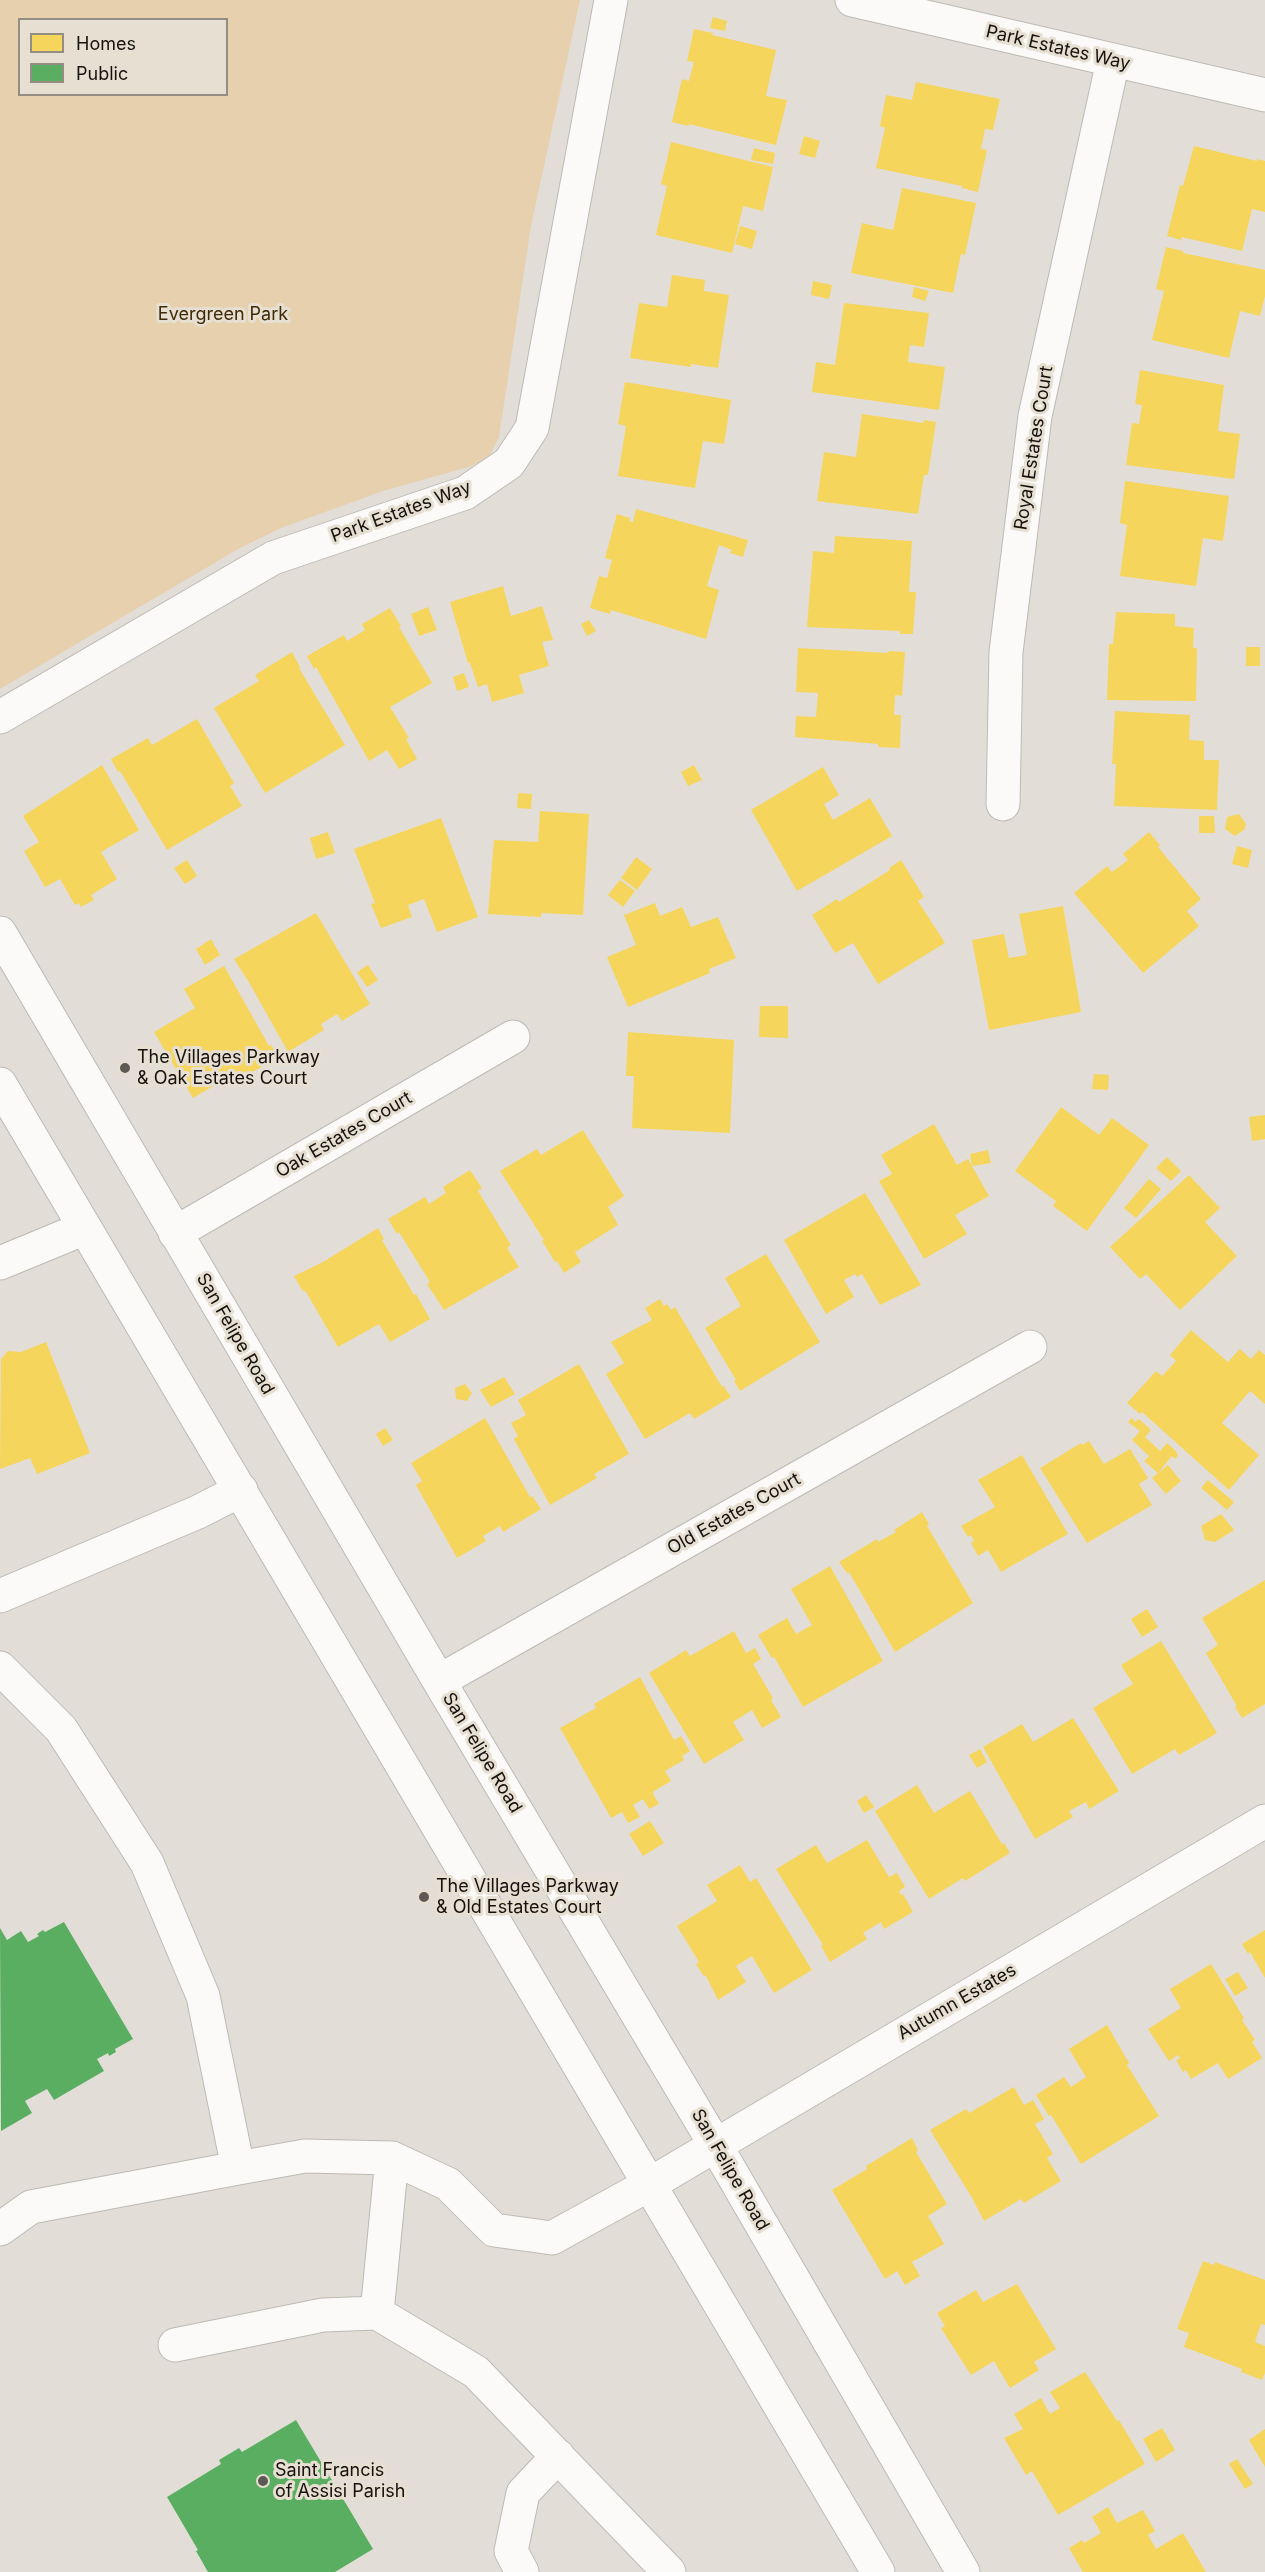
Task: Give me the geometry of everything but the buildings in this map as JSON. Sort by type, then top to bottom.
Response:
[{"type":"street","name":"Park Estates Way","points":[[0,717],[273,558],[465,493],[509,463],[532,428],[611,0]]},
{"type":"street","name":"Park Estates Way","points":[[852,0],[1265,95]]},
{"type":"street","name":"Royal Estates Court","points":[[1003,804],[1006,652],[1035,416],[1113,61]]},
{"type":"street","name":"San Felipe Road","points":[[0,933],[439,1681],[716,2146],[963,2572]]},
{"type":"street","name":"Oak Estates Court","points":[[175,1233],[513,1037]]},
{"type":"street","points":[[0,1084],[878,2572]]},
{"type":"street","points":[[0,1263],[85,1228]]},
{"type":"street","name":"Old Estates Court","points":[[439,1681],[1030,1347]]},
{"type":"street","points":[[0,1596],[198,1512],[241,1490]]},
{"type":"street","points":[[0,1668],[61,1729],[147,1863],[203,1996],[238,2168]]},
{"type":"street","name":"Autumn Estates","points":[[392,2158],[448,2184],[494,2230],[552,2238],[716,2146],[1265,1821]]},
{"type":"street","points":[[0,2229],[31,2207],[238,2168],[305,2156],[392,2158],[377,2313]]},
{"type":"street","points":[[175,2345],[323,2315],[377,2313],[476,2372],[669,2572]]},
{"type":"street","points":[[522,2572],[511,2551],[523,2493],[558,2456]]},
{"type":"green space","name":"Evergreen Park","points":[[0,0],[580,0],[531,226],[499,437],[490,455],[472,466],[383,491],[281,528],[240,548],[0,689]]},
{"type":"place","name":"The Villages Parkway & Oak Estates Court","points":[[125,1068]]},
{"type":"place","name":"The Villages Parkway & Old Estates Court","points":[[424,1897]]},
{"type":"place","name":"Saint Francis of Assisi Parish","points":[[263,2481]]}]
